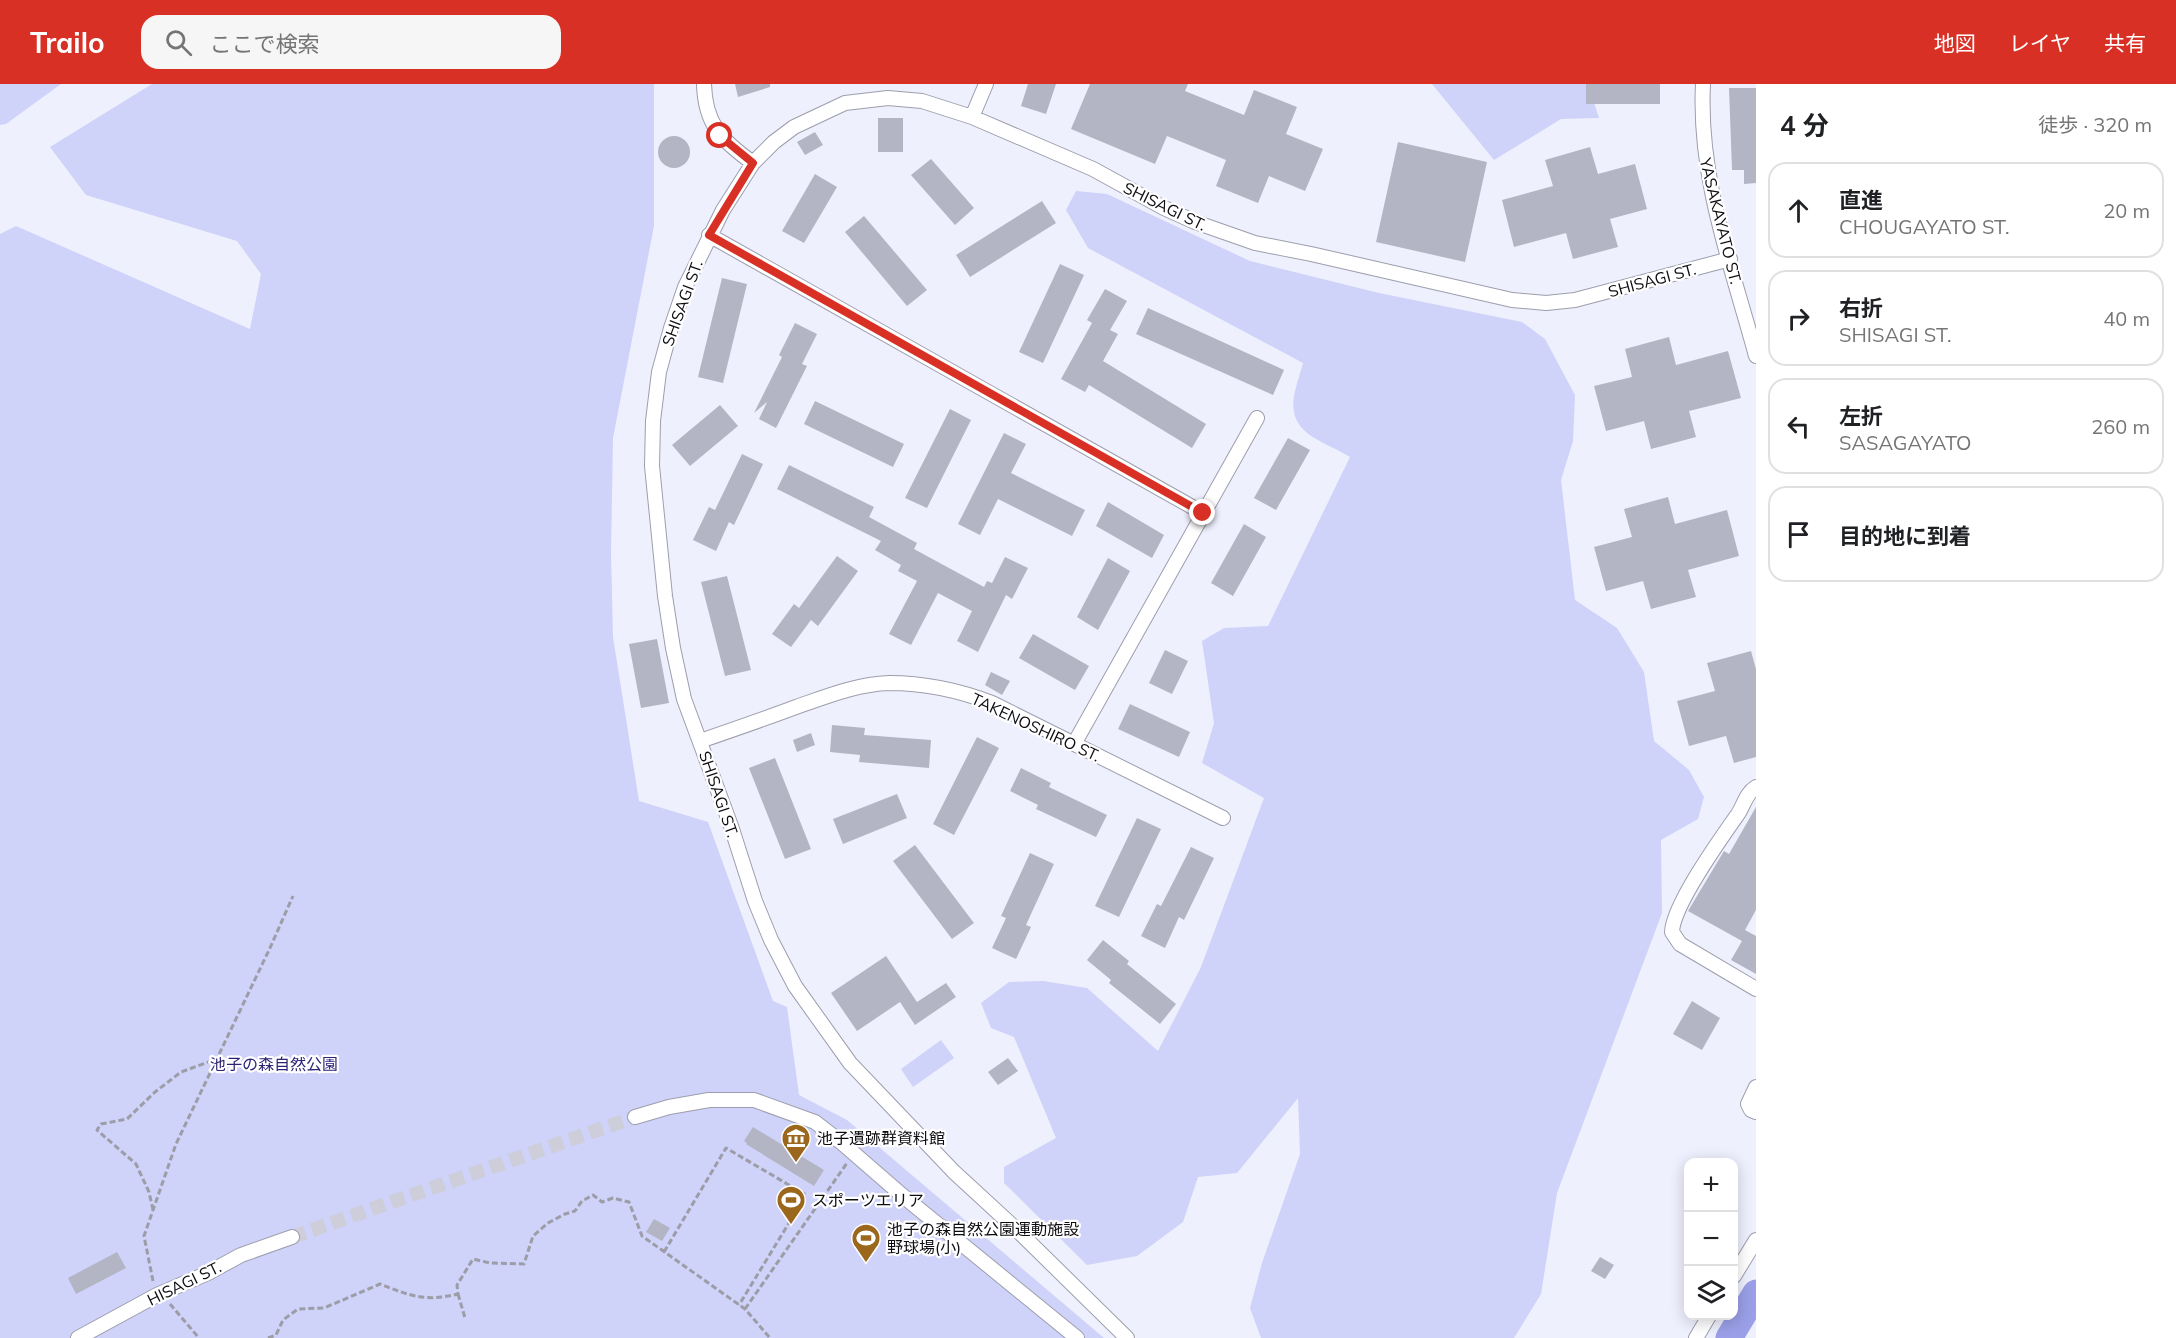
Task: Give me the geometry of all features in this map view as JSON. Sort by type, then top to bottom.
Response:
[{"type":"lane","points":[[704,84],[705,102],[710,122],[720,136],[753,163]]},
{"type":"lane","points":[[972,117],[986,84]]},
{"type":"lane","name":"YASAKAYATO ST.","points":[[1703,84],[1703,141],[1709,183],[1756,356]]},
{"type":"lane","name":"SHISAGI ST.","points":[[1127,1338],[954,1172],[850,1063],[795,986],[771,940],[755,901],[684,699],[669,627],[652,466],[652,421],[659,372],[670,328],[685,287],[709,235],[753,163],[774,141],[794,127],[845,103],[888,98],[922,101],[972,117],[1093,169],[1164,208],[1195,222],[1256,243],[1512,300],[1546,303],[1575,300],[1730,260]]},
{"type":"lane","points":[[709,235],[1203,513]]},
{"type":"lane","points":[[1074,744],[1257,418]]},
{"type":"lane","name":"TAKENOSHIRO ST.","points":[[700,741],[856,688],[887,683],[923,685],[963,692],[992,703],[1223,818]]},
{"type":"lane","points":[[1756,787],[1750,790],[1739,812],[1719,839],[1675,917],[1672,932],[1680,944],[1756,989]]},
{"type":"lane","points":[[1756,1088],[1748,1104],[1751,1110],[1756,1112]]},
{"type":"lane","points":[[635,1117],[669,1107],[709,1100],[754,1100],[815,1122],[1077,1338]]},
{"type":"lane","name":"HISAGI ST.","points":[[78,1338],[156,1295],[208,1273],[241,1255],[292,1237]]},
{"type":"lane","points":[[1738,1269],[1756,1240]]},
{"type":"lane","points":[[1696,1338],[1707,1320]]},
{"type":"path","points":[[199,1338],[172,1305],[156,1295],[144,1236],[176,1144],[293,896]]},
{"type":"path","points":[[153,1210],[136,1164],[97,1130],[101,1124],[127,1119],[154,1092],[181,1072],[215,1059]]},
{"type":"path","points":[[664,1252],[726,1148],[806,1195],[739,1305]]},
{"type":"path","points":[[745,1309],[854,1153]]},
{"type":"path","points":[[465,1318],[457,1286],[472,1259],[490,1263],[524,1264],[533,1236],[548,1223],[575,1211],[582,1201],[593,1195],[602,1202],[614,1198],[629,1202],[642,1236],[745,1309],[770,1338]]},
{"type":"path","points":[[268,1338],[276,1335],[283,1320],[298,1309],[324,1308],[380,1284],[421,1298],[438,1298],[458,1294]]},
{"type":"green space","points":[[0,84],[61,84],[6,124],[0,125]]},
{"type":"green space","name":"池子の森自然公園","points":[[152,84],[654,84],[654,226],[613,438],[611,553],[613,637],[639,801],[708,822],[773,1001],[787,1007],[799,1095],[847,1120],[1104,1338],[0,1338],[0,234],[16,226],[250,329],[261,274],[237,241],[86,195],[50,147]]},
{"type":"green space","points":[[1432,84],[1588,84],[1599,118],[1561,119],[1494,160]]},
{"type":"green space","points":[[1076,191],[1107,194],[1250,261],[1379,293],[1522,322],[1545,339],[1575,395],[1573,441],[1561,480],[1575,600],[1617,628],[1644,672],[1654,741],[1689,770],[1704,797],[1698,819],[1661,840],[1662,913],[1557,1193],[1541,1294],[1514,1338],[1261,1338],[1250,1308],[1262,1263],[1300,1154],[1298,1098],[1237,1173],[1198,1177],[1183,1222],[1137,1256],[1087,1265],[1004,1183],[1004,1167],[1056,1138],[1014,1037],[991,1028],[981,1003],[1009,982],[1043,981],[1087,988],[1158,1051],[1201,967],[1264,798],[1202,763],[1214,723],[1202,641],[1224,628],[1268,626],[1350,457],[1310,435],[1296,420],[1294,396],[1303,363],[1088,248],[1066,210]]},
{"type":"green space","points":[[941,1040],[954,1058],[913,1087],[901,1069]]},
{"type":"building","points":[[735,84],[770,84],[770,87],[738,97]]},
{"type":"building","points":[[1028,84],[1056,84],[1046,114],[1021,106]]},
{"type":"building","points":[[1090,84],[1188,84],[1185,91],[1244,115],[1254,90],[1297,107],[1286,134],[1323,149],[1305,191],[1269,176],[1258,203],[1216,186],[1226,160],[1167,136],[1155,164],[1071,129]]},
{"type":"building","points":[[1586,84],[1660,84],[1660,104],[1586,104]]},
{"type":"building","points":[[1729,88],[1756,88],[1756,183],[1744,184],[1744,170],[1732,170]]},
{"type":"building","points":[[878,118],[903,118],[903,152],[878,152]]},
{"type":"building","points":[[815,132],[823,145],[805,155],[797,142]]},
{"type":"building","points":[[674,136],[685,141],[690,152],[685,163],[674,168],[663,163],[658,152],[663,141]]},
{"type":"building","points":[[1398,142],[1487,162],[1465,262],[1376,242]]},
{"type":"building","points":[[1590,147],[1598,174],[1635,164],[1647,209],[1610,219],[1618,247],[1573,259],[1566,233],[1514,247],[1502,200],[1553,186],[1545,160]]},
{"type":"building","points":[[931,159],[974,208],[955,225],[911,175]]},
{"type":"building","points":[[815,174],[837,187],[804,243],[782,231]]},
{"type":"building","points":[[1042,201],[1056,223],[970,277],[956,255]]},
{"type":"building","points":[[864,216],[927,290],[907,306],[845,232]]},
{"type":"building","points":[[1060,264],[1084,275],[1043,363],[1019,352]]},
{"type":"building","points":[[722,278],[747,284],[723,383],[698,377]]},
{"type":"building","points":[[1105,289],[1127,301],[1110,330],[1118,334],[1103,361],[1206,424],[1192,448],[1089,385],[1085,392],[1061,379],[1092,323],[1087,320]]},
{"type":"building","points":[[1148,308],[1284,370],[1273,395],[1136,334]]},
{"type":"building","points":[[795,323],[817,334],[802,364],[807,366],[776,428],[759,419],[767,402],[754,413],[782,357],[779,355]]},
{"type":"building","points":[[1669,337],[1676,365],[1728,351],[1741,398],[1689,411],[1696,437],[1651,449],[1644,421],[1606,431],[1594,386],[1632,377],[1625,349]]},
{"type":"building","points":[[815,401],[904,444],[893,467],[804,424]]},
{"type":"building","points":[[720,405],[738,426],[690,466],[672,445]]},
{"type":"building","points":[[950,409],[971,420],[927,508],[905,498]]},
{"type":"building","points":[[1004,433],[1026,444],[1011,473],[1085,510],[1072,536],[998,499],[980,535],[958,524]]},
{"type":"building","points":[[1288,438],[1310,450],[1276,510],[1254,498]]},
{"type":"building","points":[[742,454],[763,464],[734,525],[729,522],[716,551],[693,540],[709,507],[715,510]]},
{"type":"building","points":[[789,465],[874,507],[869,517],[917,543],[914,549],[984,587],[987,581],[992,583],[1005,557],[1028,568],[1012,599],[1006,595],[978,652],[957,641],[972,611],[938,593],[911,645],[889,634],[917,581],[898,571],[901,565],[875,550],[881,541],[777,489]]},
{"type":"building","points":[[1668,497],[1675,524],[1727,510],[1739,556],[1688,570],[1696,597],[1651,609],[1643,581],[1606,591],[1594,547],[1632,537],[1624,509]]},
{"type":"building","points":[[1108,502],[1164,535],[1152,558],[1096,526]]},
{"type":"building","points":[[1244,524],[1266,537],[1233,596],[1211,583]]},
{"type":"building","points":[[837,556],[858,571],[818,626],[811,620],[791,647],[772,634],[794,604],[799,608]]},
{"type":"building","points":[[1108,558],[1130,571],[1098,630],[1077,617]]},
{"type":"building","points":[[727,576],[751,670],[725,676],[701,582]]},
{"type":"building","points":[[1033,634],[1089,666],[1075,690],[1019,658]]},
{"type":"building","points":[[657,639],[669,703],[641,708],[629,644]]},
{"type":"building","points":[[1165,650],[1188,661],[1172,694],[1149,683]]},
{"type":"building","points":[[1751,651],[1756,669],[1756,757],[1734,763],[1726,736],[1689,746],[1677,701],[1715,691],[1707,663]]},
{"type":"building","points":[[991,672],[1010,681],[1002,695],[985,685]]},
{"type":"building","points":[[1130,704],[1190,732],[1179,757],[1118,729]]},
{"type":"building","points":[[832,725],[865,728],[864,735],[931,740],[929,768],[859,762],[860,755],[830,752]]},
{"type":"building","points":[[811,733],[815,745],[797,752],[793,740]]},
{"type":"building","points":[[977,737],[999,748],[954,835],[933,824]]},
{"type":"building","points":[[775,758],[811,849],[785,859],[749,768]]},
{"type":"building","points":[[1021,768],[1051,783],[1049,787],[1107,815],[1096,837],[1036,809],[1038,805],[1010,791]]},
{"type":"building","points":[[897,794],[907,818],[843,844],[833,819]]},
{"type":"building","points":[[1756,807],[1756,910],[1745,930],[1756,936],[1756,974],[1731,960],[1742,941],[1688,911],[1724,851],[1729,854]]},
{"type":"building","points":[[1137,818],[1161,829],[1119,917],[1095,906]]},
{"type":"building","points":[[915,845],[974,923],[952,939],[893,861]]},
{"type":"building","points":[[1191,847],[1214,858],[1184,920],[1179,917],[1165,948],[1141,936],[1157,904],[1161,906]]},
{"type":"building","points":[[1030,853],[1054,864],[1026,925],[1031,927],[1016,959],[992,948],[1006,918],[1001,916]]},
{"type":"building","points":[[1103,940],[1129,961],[1127,964],[1176,1004],[1160,1024],[1109,983],[1111,980],[1087,960]]},
{"type":"building","points":[[886,956],[917,1002],[946,983],[956,997],[915,1025],[900,1002],[857,1031],[831,993]]},
{"type":"building","points":[[1692,1001],[1720,1018],[1702,1050],[1673,1034]]},
{"type":"building","points":[[1008,1058],[1018,1071],[998,1085],[988,1072]]},
{"type":"building","points":[[753,1127],[824,1170],[814,1186],[746,1144],[744,1141]]},
{"type":"building","points":[[654,1219],[670,1228],[662,1241],[646,1232]]},
{"type":"building","points":[[117,1252],[126,1268],[76,1294],[68,1278]]},
{"type":"building","points":[[1600,1257],[1614,1265],[1605,1279],[1591,1271]]},
{"type":"waterway","points":[[1729,1338],[1756,1293]]},
{"type":"tunnel","points":[[292,1237],[635,1117]]},
{"type":"place","name":"池子遺跡群資料館","points":[[796,1164]]},
{"type":"place","name":"スポーツエリア","points":[[791,1226]]},
{"type":"place","name":"池子の森自然公園運動施設 野球場(小)","points":[[866,1264]]},
{"type":"route","points":[[720,136],[753,163],[709,235],[1203,513]]}]
